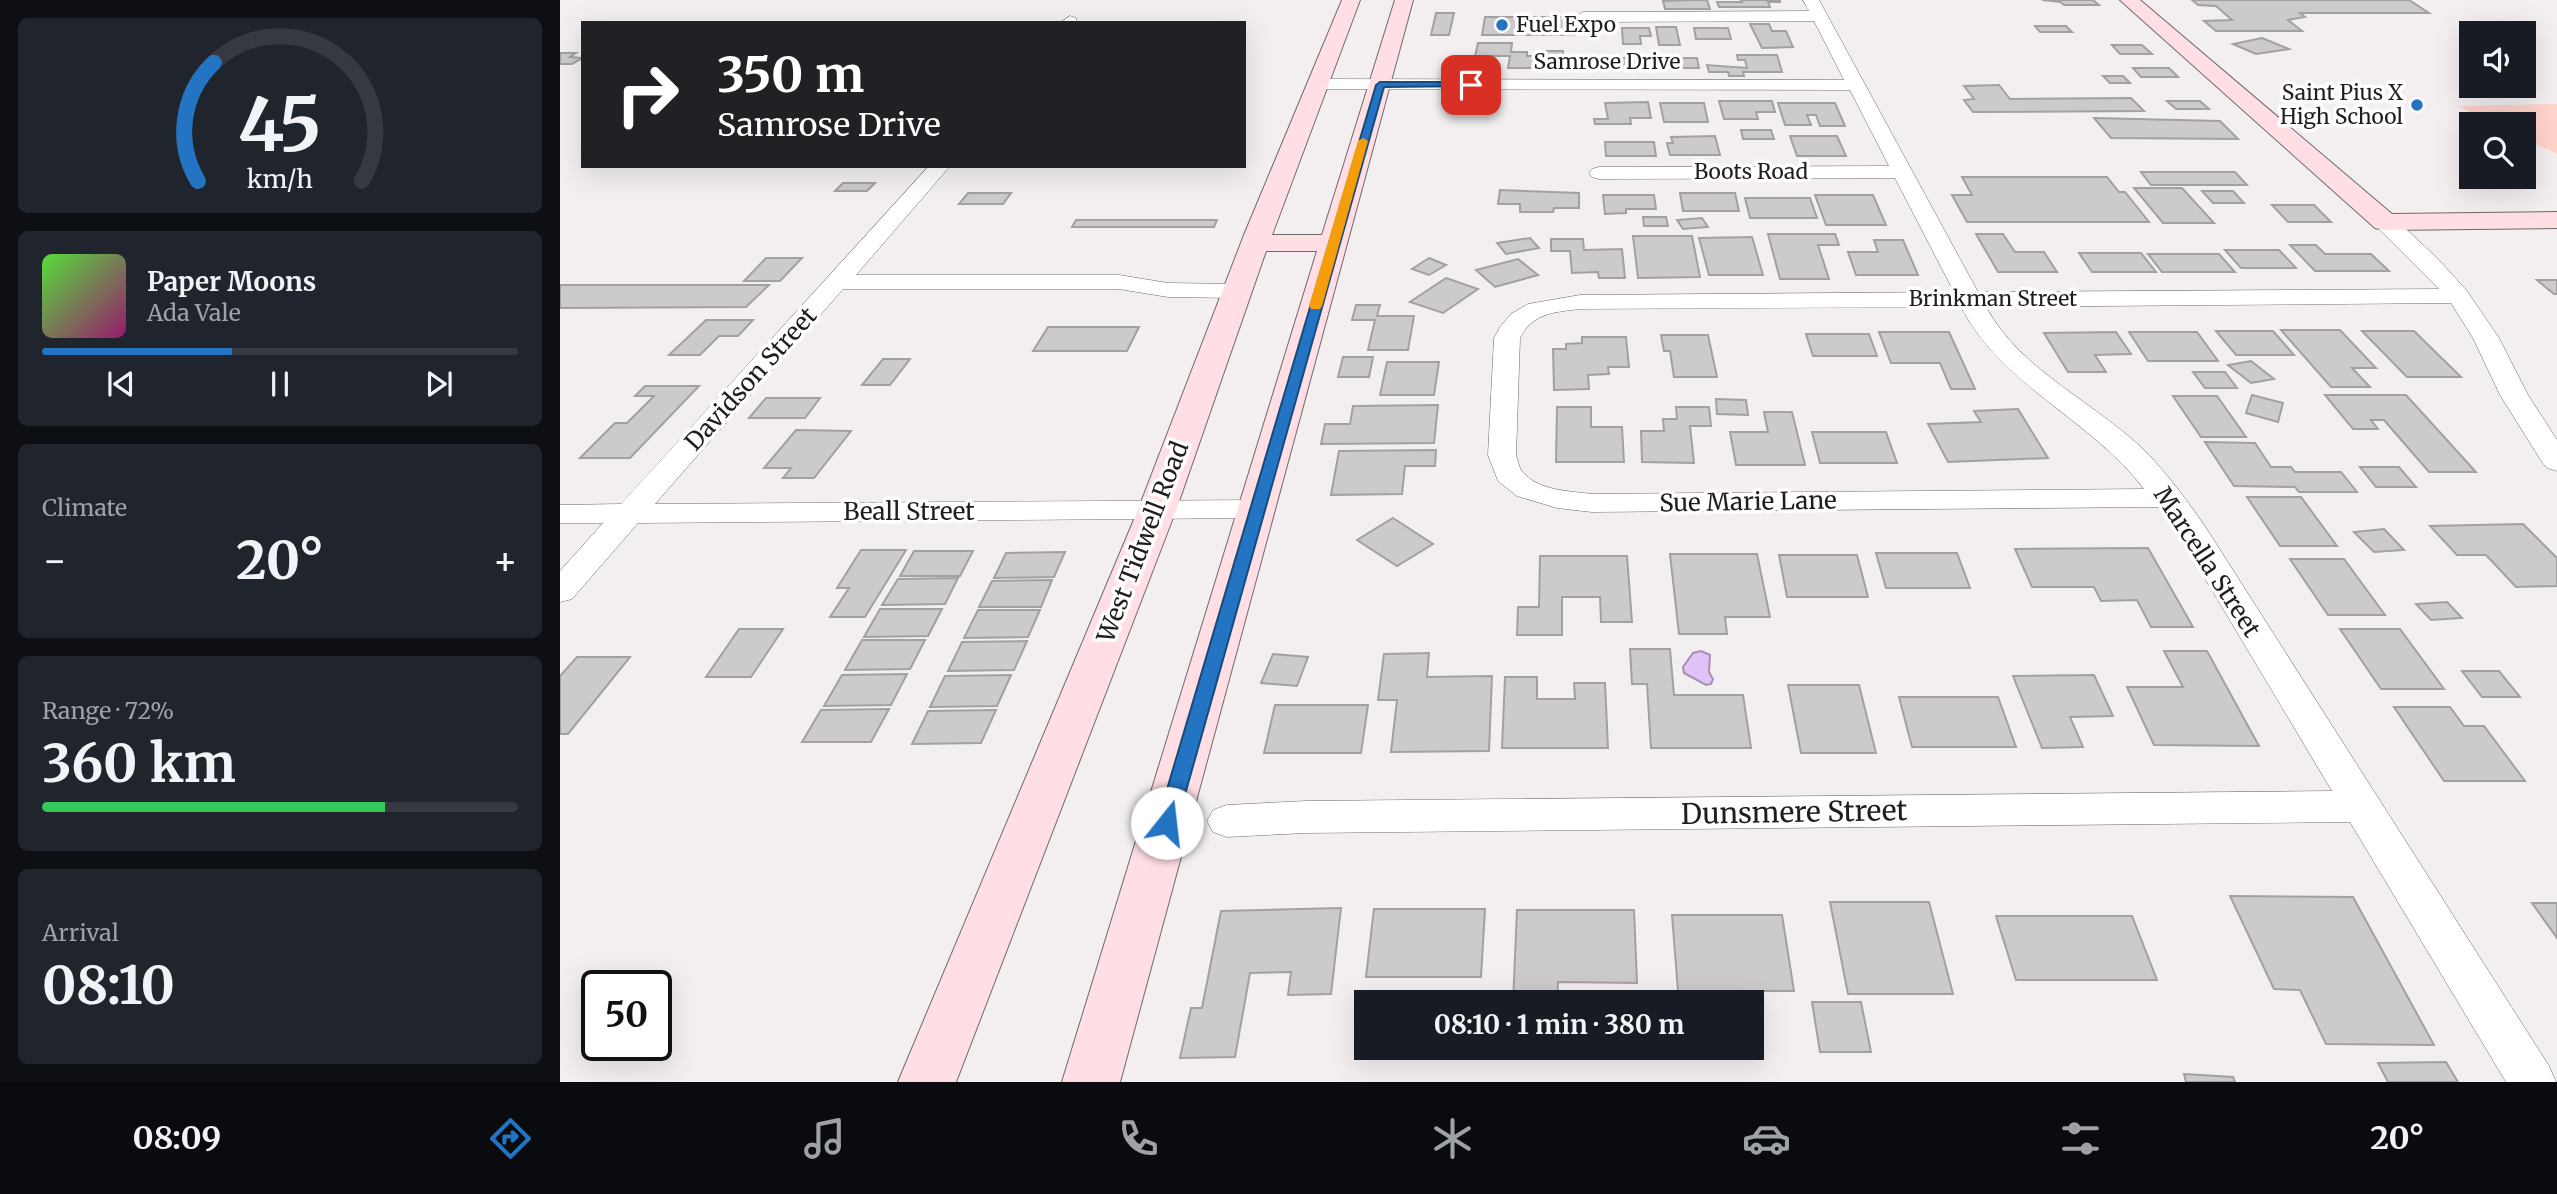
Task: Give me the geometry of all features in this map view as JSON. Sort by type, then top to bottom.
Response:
[{"type":"main road","name":"West Tidwell Road","points":[[927,1082],[1157,510],[1237,291],[1351,0]]},
{"type":"main road","points":[[1091,1082],[1404,0]]},
{"type":"main road","points":[[2129,0],[2385,222],[2557,220]]},
{"type":"main road","points":[[1256,243],[1333,243]]},
{"type":"street","points":[[1583,17],[1816,8]]},
{"type":"street","name":"Marcella Street","points":[[1816,8],[1982,323],[2011,358],[2138,461],[2169,498],[2192,531],[2532,1082]]},
{"type":"street","name":"Samrose Drive","points":[[1316,84],[1857,85]]},
{"type":"street","name":"Davidson Street","points":[[560,591],[938,168]]},
{"type":"street","name":"Boots Road","points":[[1599,173],[1904,172]]},
{"type":"street","points":[[2385,222],[2458,296],[2486,338],[2514,395],[2557,462]]},
{"type":"street","points":[[837,282],[1119,282],[1168,290],[1237,291]]},
{"type":"street","name":"Brinkman Street","points":[[1529,312],[1550,305],[1580,302],[2458,296]]},
{"type":"street","name":"Sue Marie Lane","points":[[1529,312],[1513,322],[1507,338],[1502,455],[1508,475],[1528,490],[1538,493],[1592,503],[2169,498]]},
{"type":"street","name":"Beall Street","points":[[560,514],[1258,509]]},
{"type":"street","name":"Dunsmere Street","points":[[1227,821],[1306,817],[2360,806]]},
{"type":"shaded area","points":[[2557,104],[2557,154],[2536,144],[2536,112],[2470,112],[2458,106]]},
{"type":"shaded area","points":[[1701,651],[1710,655],[1709,672],[1713,679],[1711,684],[1706,685],[1684,673],[1683,667],[1693,653]]},
{"type":"building","points":[[1707,0],[1710,9],[1665,9],[1663,1]]},
{"type":"building","points":[[1741,0],[1780,2],[1768,2],[1770,7],[1719,7],[1717,2],[1742,2]]},
{"type":"building","points":[[2042,0],[2093,0],[2099,5],[2064,5]]},
{"type":"building","points":[[2192,0],[2409,0],[2429,13],[2300,13],[2305,17],[2288,20],[2302,31],[2216,31],[2204,21],[2232,20],[2216,6],[2198,5]]},
{"type":"building","points":[[1436,13],[1454,13],[1449,35],[1431,35]]},
{"type":"building","points":[[1485,17],[1576,17],[1576,35],[1482,35]]},
{"type":"building","points":[[1750,24],[1769,24],[1772,31],[1786,31],[1793,47],[1762,48]]},
{"type":"building","points":[[2035,26],[2066,26],[2072,32],[2040,32]]},
{"type":"building","points":[[1656,27],[1676,27],[1680,45],[1659,45]]},
{"type":"building","points":[[1622,28],[1649,28],[1651,36],[1640,36],[1641,44],[1623,44]]},
{"type":"building","points":[[1694,28],[1728,28],[1731,39],[1696,39]]},
{"type":"building","points":[[2262,38],[2289,49],[2256,54],[2233,44]]},
{"type":"building","points":[[1478,43],[1512,43],[1511,52],[1527,52],[1527,56],[1546,56],[1546,51],[1563,51],[1562,68],[1508,68],[1510,56],[1475,56]]},
{"type":"building","points":[[2112,45],[2142,45],[2152,54],[2120,54]]},
{"type":"building","points":[[560,53],[576,53],[570,57],[581,58],[572,64],[560,64]]},
{"type":"building","points":[[1737,55],[1777,55],[1782,72],[1743,72],[1744,76],[1729,76],[1728,72],[1709,72],[1707,65],[1747,68],[1745,60],[1738,60]]},
{"type":"building","points":[[1623,58],[1697,58],[1699,68],[1624,68]]},
{"type":"building","points":[[2133,68],[2169,68],[2178,77],[2141,77]]},
{"type":"building","points":[[2103,76],[2123,76],[2130,83],[2110,83]]},
{"type":"building","points":[[1999,85],[2010,99],[2131,98],[2144,111],[1973,112],[1964,100],[1974,99],[1964,86]]},
{"type":"building","points":[[1719,101],[1772,101],[1775,112],[1756,112],[1758,119],[1724,119]]},
{"type":"building","points":[[2167,101],[2200,101],[2209,109],[2176,109]]},
{"type":"building","points":[[1648,102],[1651,118],[1630,118],[1631,124],[1595,124],[1594,119],[1608,119],[1605,103]]},
{"type":"building","points":[[1660,103],[1704,103],[1708,122],[1664,122]]},
{"type":"building","points":[[1778,103],[1835,103],[1845,126],[1820,126],[1816,115],[1807,115],[1811,125],[1785,125]]},
{"type":"building","points":[[2094,118],[2220,121],[2238,139],[2111,138]]},
{"type":"building","points":[[1741,130],[1771,130],[1774,139],[1743,139]]},
{"type":"building","points":[[1715,136],[1720,155],[1670,155],[1667,143],[1673,143],[1671,137]]},
{"type":"building","points":[[1790,136],[1837,136],[1846,156],[1797,156]]},
{"type":"building","points":[[1605,142],[1654,142],[1656,156],[1606,156]]},
{"type":"building","points":[[2141,172],[2235,172],[2247,185],[2151,185]]},
{"type":"building","points":[[1962,177],[2107,177],[2119,192],[2125,192],[2149,222],[1967,222],[1952,195],[1972,195]]},
{"type":"building","points":[[843,183],[875,183],[867,191],[835,191]]},
{"type":"building","points":[[2134,188],[2182,188],[2214,223],[2163,223]]},
{"type":"building","points":[[1500,190],[1579,193],[1579,208],[1554,208],[1553,212],[1520,212],[1520,204],[1498,204]]},
{"type":"building","points":[[2202,191],[2233,191],[2244,203],[2213,203]]},
{"type":"building","points":[[968,193],[1011,193],[1003,204],[959,204]]},
{"type":"building","points":[[1680,193],[1735,193],[1739,211],[1683,211]]},
{"type":"building","points":[[1603,195],[1654,195],[1656,209],[1626,209],[1626,213],[1605,214]]},
{"type":"building","points":[[1815,195],[1873,195],[1886,225],[1826,225]]},
{"type":"building","points":[[1745,198],[1810,198],[1817,218],[1750,218]]},
{"type":"building","points":[[2272,205],[2314,205],[2331,222],[2288,222]]},
{"type":"building","points":[[1643,217],[1666,217],[1668,226],[1644,226]]},
{"type":"building","points":[[1702,218],[1708,227],[1683,229],[1677,220]]},
{"type":"building","points":[[1076,220],[1217,220],[1214,227],[1072,227]]},
{"type":"building","points":[[1768,234],[1835,234],[1839,245],[1818,245],[1829,279],[1780,279]]},
{"type":"building","points":[[1976,234],[2003,234],[2015,252],[2044,252],[2057,272],[1998,272]]},
{"type":"building","points":[[1633,236],[1692,236],[1700,277],[1638,278]]},
{"type":"building","points":[[1752,237],[1763,275],[1709,275],[1699,238]]},
{"type":"building","points":[[1530,238],[1539,248],[1506,254],[1497,243]]},
{"type":"building","points":[[1551,239],[1583,239],[1584,250],[1622,249],[1625,278],[1599,278],[1598,272],[1572,273],[1570,251],[1551,251]]},
{"type":"building","points":[[1874,240],[1903,240],[1918,275],[1856,275],[1848,252],[1878,252]]},
{"type":"building","points":[[2290,245],[2316,245],[2325,254],[2371,254],[2389,271],[2315,271]]},
{"type":"building","points":[[2225,250],[2279,250],[2296,268],[2241,268]]},
{"type":"building","points":[[2079,253],[2141,253],[2156,272],[2092,272]]},
{"type":"building","points":[[2148,254],[2219,254],[2235,272],[2162,272]]},
{"type":"building","points":[[766,258],[802,258],[780,281],[744,281]]},
{"type":"building","points":[[1429,258],[1446,265],[1429,275],[1412,269]]},
{"type":"building","points":[[1518,259],[1538,275],[1495,287],[1476,270]]},
{"type":"building","points":[[1446,278],[1478,289],[1443,313],[1410,302]]},
{"type":"building","points":[[2537,280],[2557,280],[2557,294],[2554,294]]},
{"type":"building","points":[[560,285],[769,285],[746,307],[560,308]]},
{"type":"building","points":[[1356,305],[1380,305],[1377,316],[1414,316],[1408,350],[1368,350],[1375,320],[1352,320]]},
{"type":"building","points":[[706,320],[753,320],[738,336],[719,336],[700,355],[669,355]]},
{"type":"building","points":[[1048,327],[1139,327],[1127,351],[1033,351]]},
{"type":"building","points":[[2281,330],[2340,330],[2376,368],[2352,368],[2370,387],[2331,387]]},
{"type":"building","points":[[2216,331],[2273,331],[2294,355],[2236,355]]},
{"type":"building","points":[[2362,331],[2414,331],[2461,377],[2407,377]]},
{"type":"building","points":[[1879,332],[1949,332],[1975,389],[1951,389],[1940,363],[1891,363]]},
{"type":"building","points":[[2116,332],[2131,354],[2095,355],[2106,372],[2068,372],[2044,333]]},
{"type":"building","points":[[2129,332],[2197,332],[2218,361],[2148,361]]},
{"type":"building","points":[[1806,334],[1869,334],[1877,356],[1813,356]]},
{"type":"building","points":[[1661,335],[1708,335],[1717,377],[1674,377],[1670,351],[1664,351]]},
{"type":"building","points":[[1582,337],[1626,337],[1629,367],[1608,367],[1609,374],[1588,375],[1589,389],[1554,390],[1553,349],[1566,349],[1566,344],[1582,343]]},
{"type":"building","points":[[1343,357],[1373,357],[1369,377],[1338,377]]},
{"type":"building","points":[[883,359],[910,359],[890,385],[862,385]]},
{"type":"building","points":[[2251,361],[2274,379],[2251,383],[2228,365]]},
{"type":"building","points":[[1387,362],[1439,362],[1434,395],[1380,395]]},
{"type":"building","points":[[2193,372],[2225,372],[2237,388],[2205,388]]},
{"type":"building","points":[[645,386],[699,386],[630,458],[580,458],[615,423],[627,423],[654,396],[635,396]]},
{"type":"building","points":[[2252,395],[2283,403],[2278,422],[2246,413]]},
{"type":"building","points":[[2325,395],[2406,395],[2476,472],[2429,472],[2384,420],[2371,420],[2378,429],[2353,429]]},
{"type":"building","points":[[2173,396],[2217,396],[2246,437],[2201,437]]},
{"type":"building","points":[[766,398],[820,398],[805,418],[749,418]]},
{"type":"building","points":[[1716,399],[1746,400],[1748,415],[1717,414]]},
{"type":"building","points":[[1438,405],[1434,443],[1321,444],[1325,424],[1350,424],[1353,406]]},
{"type":"building","points":[[1557,407],[1591,407],[1591,427],[1622,427],[1624,462],[1556,462]]},
{"type":"building","points":[[1676,407],[1709,407],[1711,426],[1690,426],[1694,463],[1642,462],[1641,431],[1664,431],[1663,419],[1677,419]]},
{"type":"building","points":[[2018,409],[2048,458],[1948,462],[1928,424],[1981,422],[1974,411]]},
{"type":"building","points":[[1764,412],[1792,412],[1805,465],[1736,465],[1730,432],[1768,432]]},
{"type":"building","points":[[796,430],[851,431],[814,478],[783,478],[791,468],[764,468]]},
{"type":"building","points":[[1812,432],[1886,432],[1897,463],[1820,463]]},
{"type":"building","points":[[2205,442],[2255,443],[2271,467],[2291,467],[2295,472],[2341,472],[2357,492],[2299,492],[2295,487],[2234,486]]},
{"type":"building","points":[[1436,450],[1435,466],[1405,466],[1402,494],[1331,495],[1339,451]]},
{"type":"building","points":[[2360,467],[2399,467],[2416,487],[2376,487]]},
{"type":"building","points":[[2247,497],[2301,497],[2337,546],[2280,546]]},
{"type":"building","points":[[1393,518],[1433,544],[1397,566],[1357,540]]},
{"type":"building","points":[[2523,524],[2557,558],[2557,586],[2516,587],[2486,555],[2457,555],[2430,526]]},
{"type":"building","points":[[2384,529],[2404,550],[2374,552],[2354,532]]},
{"type":"building","points":[[2148,548],[2193,627],[2151,627],[2137,600],[2101,601],[2094,587],[2032,587],[2015,549]]},
{"type":"building","points":[[861,550],[906,550],[865,617],[830,617],[849,588],[837,588]]},
{"type":"building","points":[[914,551],[973,551],[960,576],[900,576]]},
{"type":"building","points":[[1065,552],[1054,577],[994,578],[1006,553]]},
{"type":"building","points":[[1876,553],[1957,553],[1970,588],[1886,588]]},
{"type":"building","points":[[1670,554],[1757,554],[1770,617],[1725,617],[1727,634],[1679,634]]},
{"type":"building","points":[[1779,555],[1857,555],[1868,597],[1787,597]]},
{"type":"building","points":[[1540,556],[1627,556],[1632,622],[1601,622],[1600,597],[1562,597],[1562,635],[1517,635],[1518,607],[1539,607]]},
{"type":"building","points":[[2290,559],[2344,559],[2385,615],[2328,615]]},
{"type":"building","points":[[958,578],[945,604],[882,605],[898,579]]},
{"type":"building","points":[[1052,580],[1041,607],[979,607],[992,581]]},
{"type":"building","points":[[2447,602],[2462,618],[2431,620],[2416,604]]},
{"type":"building","points":[[880,609],[942,609],[928,636],[864,637]]},
{"type":"building","points":[[978,610],[1040,610],[1028,637],[964,638]]},
{"type":"building","points":[[739,629],[783,629],[751,677],[706,677]]},
{"type":"building","points":[[2340,629],[2400,629],[2444,689],[2381,689]]},
{"type":"building","points":[[862,640],[925,640],[910,669],[845,670]]},
{"type":"building","points":[[1027,641],[1014,670],[948,671],[962,642]]},
{"type":"building","points":[[1630,649],[1670,649],[1674,695],[1743,695],[1751,748],[1651,748],[1647,684],[1632,684]]},
{"type":"building","points":[[2164,651],[2207,651],[2259,746],[2154,745],[2127,687],[2183,687]]},
{"type":"building","points":[[1429,653],[1427,677],[1492,676],[1489,751],[1391,752],[1397,700],[1378,700],[1384,654]]},
{"type":"building","points":[[1273,654],[1308,657],[1297,686],[1261,683]]},
{"type":"building","points":[[577,657],[630,657],[568,734],[560,734],[560,676]]},
{"type":"building","points":[[2462,671],[2499,671],[2520,697],[2482,697]]},
{"type":"building","points":[[907,674],[891,705],[824,706],[842,675]]},
{"type":"building","points":[[1011,675],[997,706],[930,707],[945,676]]},
{"type":"building","points":[[2094,675],[2113,716],[2070,717],[2083,747],[2042,748],[2013,676]]},
{"type":"building","points":[[1505,677],[1537,677],[1537,699],[1575,699],[1574,683],[1605,683],[1608,748],[1502,748]]},
{"type":"building","points":[[1788,685],[1859,685],[1876,753],[1801,753]]},
{"type":"building","points":[[1899,697],[1998,697],[2016,747],[1912,747]]},
{"type":"building","points":[[1275,705],[1368,705],[1361,753],[1264,753]]},
{"type":"building","points":[[2394,707],[2450,707],[2464,726],[2484,726],[2525,781],[2444,781]]},
{"type":"building","points":[[889,709],[871,742],[802,742],[821,710]]},
{"type":"building","points":[[996,710],[981,743],[912,744],[928,711]]},
{"type":"building","points":[[2230,896],[2353,897],[2434,1045],[2326,1044],[2300,990],[2274,989]]},
{"type":"building","points":[[1830,902],[1929,902],[1953,994],[1848,994]]},
{"type":"building","points":[[2532,903],[2557,903],[2557,938]]},
{"type":"building","points":[[1341,908],[1331,994],[1288,995],[1291,972],[1250,973],[1235,1057],[1180,1058],[1191,1008],[1202,1008],[1221,911]]},
{"type":"building","points":[[1374,909],[1485,909],[1481,977],[1366,977]]},
{"type":"building","points":[[1517,910],[1634,910],[1637,983],[1558,982],[1558,990],[1514,990]]},
{"type":"building","points":[[1672,915],[1782,915],[1794,991],[1678,990]]},
{"type":"building","points":[[1996,916],[2132,916],[2157,980],[2016,980]]},
{"type":"building","points":[[1812,1002],[1861,1002],[1871,1052],[1820,1052]]},
{"type":"building","points":[[2446,1062],[2458,1082],[2388,1082],[2378,1063]]},
{"type":"building","points":[[2184,1074],[2233,1077],[2235,1082],[2186,1082]]},
{"type":"slow traffic","points":[[1315,306],[1363,141]]},
{"type":"place","name":"Fuel Expo","points":[[1502,25]]},
{"type":"place","name":"Saint Pius X High School","points":[[2417,105]]},
{"type":"route","points":[[1167,823],[1380,85],[1471,85]]}]
